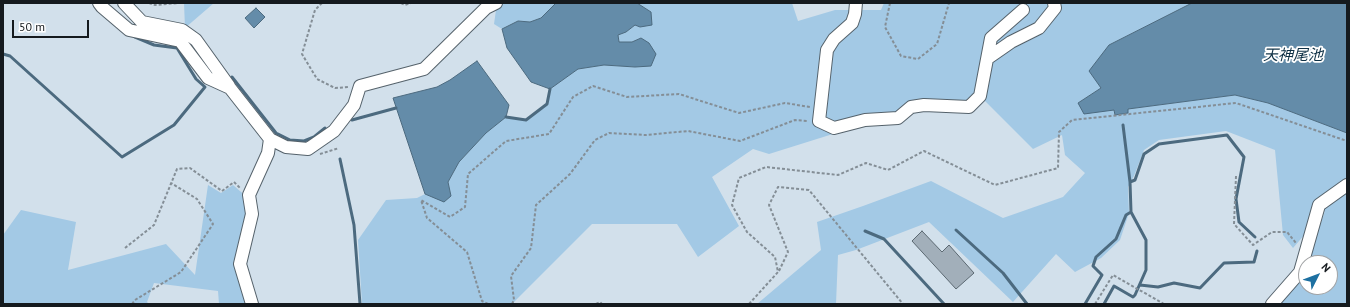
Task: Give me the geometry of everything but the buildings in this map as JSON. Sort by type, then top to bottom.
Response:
[{"type":"street","points":[[100,3],[102,7],[129,30],[180,41],[208,78],[230,88]]},
{"type":"street","points":[[124,3],[142,22],[182,30],[196,40],[230,88],[270,139],[286,147],[308,149],[334,131],[354,105],[360,86],[424,69],[486,8],[496,3]]},
{"type":"street","points":[[856,3],[852,23],[834,39],[827,50],[818,121],[834,128],[865,120],[898,118],[911,107],[924,105],[969,107],[980,96],[991,38],[1023,10]]},
{"type":"street","points":[[988,58],[1012,42],[1039,28],[1055,8],[1054,3]]},
{"type":"street","points":[[252,304],[240,264],[252,214],[249,195],[268,153],[270,139]]},
{"type":"street","points":[[1272,304],[1300,272],[1319,205],[1347,185]]},
{"type":"path","points":[[149,3],[155,5],[179,3]]},
{"type":"path","points":[[322,3],[315,10],[302,54],[317,79],[335,88],[360,86]]},
{"type":"path","points":[[401,3],[405,5],[411,3]]},
{"type":"path","points":[[890,3],[885,27],[901,56],[918,59],[937,44],[949,3]]},
{"type":"path","points":[[488,304],[482,301],[466,252],[427,218],[421,200],[450,217],[465,207],[468,174],[506,141],[549,134],[573,97],[593,86],[626,97],[679,94],[739,113],[785,103],[820,108]]},
{"type":"path","points":[[778,272],[775,256],[747,232],[732,205],[739,178],[766,167],[838,175],[866,163],[888,170],[924,150],[995,185],[1058,168],[1059,132],[1072,120],[1236,103],[1347,140]]},
{"type":"path","points":[[512,304],[514,300],[511,276],[531,248],[536,205],[570,174],[595,140],[609,133],[646,135],[688,131],[740,141],[795,120],[818,121]]},
{"type":"path","points":[[126,248],[154,225],[177,169],[190,168],[222,191],[234,182],[249,195]]},
{"type":"path","points":[[1236,176],[1234,224],[1253,245],[1272,232],[1287,232],[1296,242],[1297,249]]},
{"type":"path","points":[[132,304],[135,300],[181,272],[213,224],[197,198],[171,183]]},
{"type":"path","points":[[749,304],[778,272],[788,252],[769,205],[778,187],[809,190],[903,304]]},
{"type":"path","points":[[1095,304],[1113,275],[1164,304]]},
{"type":"path","points":[[596,304],[600,302],[602,304]]},
{"type":"shaded area","points":[[184,3],[214,3],[185,28]]},
{"type":"shaded area","points":[[497,3],[556,3],[541,18],[530,22],[518,21],[502,29],[494,24]]},
{"type":"shaded area","points":[[637,3],[792,3],[798,21],[835,10],[881,10],[884,3],[1192,3],[1109,45],[1101,88],[1078,103],[1114,110],[1115,114],[1128,113],[1128,109],[1235,95],[1268,103],[1347,133],[1347,304],[1280,304],[1298,277],[1298,295],[1338,295],[1338,255],[1310,255],[1325,211],[1293,248],[1283,235],[1275,150],[1226,131],[1159,140],[1144,150],[1128,187],[1129,213],[1120,240],[1101,258],[1075,272],[1056,254],[1013,302],[929,222],[856,250],[838,255],[836,304],[757,304],[821,250],[817,222],[931,181],[1003,218],[1063,197],[1085,173],[1065,155],[1062,135],[1033,149],[983,99],[914,110],[769,154],[753,149],[712,177],[739,226],[698,257],[677,224],[592,224],[512,304],[362,304],[358,240],[386,200],[417,198],[425,194],[445,201],[451,196],[448,182],[459,162],[486,133],[506,117],[526,120],[547,104],[550,89],[578,69],[604,65],[635,67],[641,38],[632,42],[619,42],[618,34],[626,32],[651,12]]},
{"type":"shaded area","points":[[208,185],[221,193],[233,185],[248,198],[249,214],[238,262],[250,304],[219,304],[218,291],[154,283],[147,302],[149,304],[3,304],[3,235],[21,210],[76,222],[68,270],[166,244],[195,275]]},
{"type":"water","points":[[556,3],[637,3],[651,12],[652,25],[640,27],[635,25],[626,32],[618,35],[619,42],[632,42],[641,38],[649,43],[656,54],[651,66],[635,67],[604,65],[578,69],[550,89],[531,82],[507,48],[502,29],[518,21],[530,22],[541,18]]},
{"type":"water","name":"天神尾池","points":[[1192,3],[1347,3],[1347,133],[1268,103],[1235,95],[1128,109],[1128,113],[1115,115],[1114,110],[1084,114],[1078,103],[1101,88],[1089,71],[1109,45]]},
{"type":"water","points":[[256,8],[265,17],[254,28],[245,18]]},
{"type":"water","points":[[477,61],[509,105],[506,117],[486,133],[459,162],[448,182],[451,196],[444,202],[425,194],[393,98],[437,87],[450,80]]},
{"type":"waterway","points":[[3,54],[10,56],[122,157],[174,125],[205,87],[196,79],[177,48],[154,45],[135,37]]},
{"type":"waterway","points":[[232,77],[276,133],[290,140],[304,141],[314,137],[325,128]]},
{"type":"waterway","points":[[506,117],[526,120],[547,104],[550,89]]},
{"type":"waterway","points":[[352,120],[396,108]]},
{"type":"waterway","points":[[1104,304],[1114,286],[1133,297],[1146,270],[1146,240],[1131,212],[1130,182],[1123,125]]},
{"type":"waterway","points":[[1130,182],[1135,180],[1144,154],[1159,144],[1227,135],[1244,157],[1236,199],[1239,222],[1255,237]]},
{"type":"waterway","points":[[340,159],[354,225],[360,304]]},
{"type":"waterway","points":[[1085,304],[1102,275],[1093,266],[1096,257],[1116,239],[1126,215],[1131,212]]},
{"type":"waterway","points":[[956,230],[1003,273],[1027,304]]},
{"type":"waterway","points":[[865,231],[884,239],[944,304]]},
{"type":"waterway","points":[[1140,285],[1158,287],[1174,283],[1200,288],[1224,263],[1254,262],[1257,251]]}]
